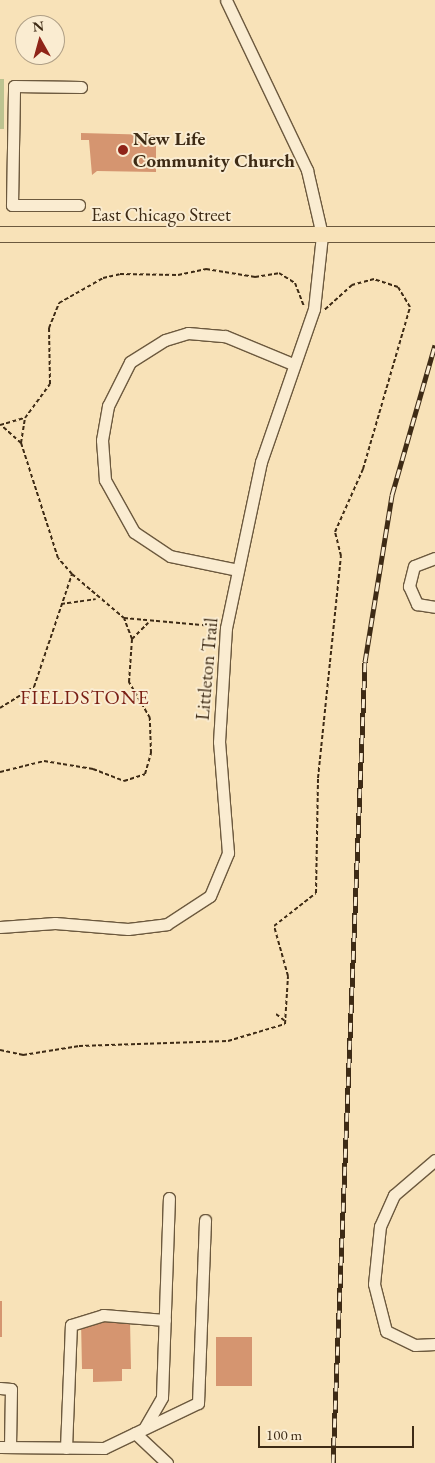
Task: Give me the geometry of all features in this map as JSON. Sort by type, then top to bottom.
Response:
[{"type":"main road","name":"East Chicago Street","points":[[0,234],[435,234]]},
{"type":"street","name":"Littleton Trail","points":[[0,927],[55,923],[150,928],[186,914],[210,896],[228,853],[219,712],[226,628],[261,462],[293,364],[314,309],[322,235],[307,170],[226,0]]},
{"type":"street","points":[[79,205],[12,205],[14,86],[81,87]]},
{"type":"street","points":[[238,570],[170,556],[134,532],[105,480],[102,440],[108,406],[130,362],[165,340],[188,334],[225,336],[293,364]]},
{"type":"street","points":[[435,558],[414,566],[409,586],[417,604],[435,607]]},
{"type":"street","points":[[435,1160],[394,1195],[380,1226],[374,1284],[386,1331],[415,1344],[435,1344]]},
{"type":"street","points":[[140,1430],[162,1397],[169,1198]]},
{"type":"street","points":[[0,1388],[12,1389],[5,1447],[104,1448],[198,1403],[205,1220]]},
{"type":"street","points":[[66,1448],[71,1325],[103,1315],[165,1320]]},
{"type":"street","points":[[140,1430],[167,1463]]},
{"type":"path","points":[[213,626],[148,623],[124,618],[96,599],[72,574],[56,552],[21,443],[25,418],[52,377],[51,315],[58,303],[103,278],[178,275],[206,269],[256,277],[279,273],[295,283],[300,302],[308,307]]},
{"type":"path","points":[[285,1021],[288,976],[274,926],[316,893],[318,778],[341,556],[335,532],[362,469],[410,307],[398,287],[374,279],[352,286],[331,308],[322,310]]},
{"type":"path","points":[[0,425],[25,418]]},
{"type":"path","points":[[0,425],[21,443]]},
{"type":"path","points":[[0,708],[34,687],[72,574]]},
{"type":"path","points":[[61,604],[96,599]]},
{"type":"path","points":[[0,772],[44,761],[93,769],[124,781],[145,774],[151,730],[129,682],[132,639],[124,618]]},
{"type":"path","points":[[132,639],[148,623]]},
{"type":"path","points":[[276,1014],[285,1021]]},
{"type":"path","points":[[0,1050],[23,1055],[79,1046],[228,1041],[256,1036],[285,1021]]},
{"type":"green space","points":[[0,79],[4,79],[4,129],[0,129]]},
{"type":"building","name":"New Life Community Church","points":[[81,133],[156,135],[156,172],[97,171],[92,175],[89,140],[81,140]]},
{"type":"building","points":[[0,1301],[2,1301],[2,1337],[0,1337]]},
{"type":"building","points":[[130,1320],[131,1369],[122,1369],[122,1381],[93,1382],[93,1369],[82,1369],[81,1321]]},
{"type":"building","points":[[216,1337],[252,1337],[252,1386],[216,1386]]},
{"type":"railway","points":[[333,1463],[365,662],[392,495],[435,345]]},
{"type":"place","name":"New Life Community Church","points":[[123,150]]},
{"type":"district","name":"FIELDSTONE","points":[[85,697]]}]
